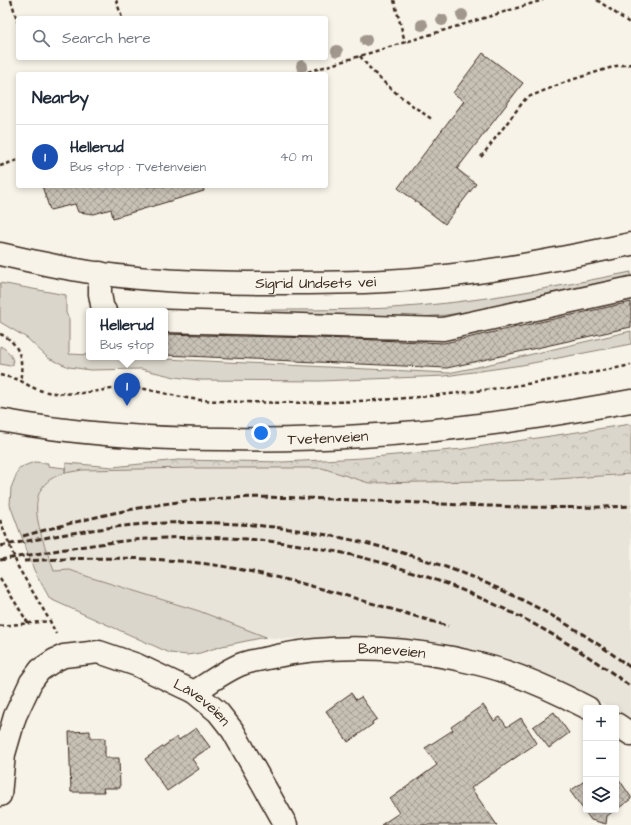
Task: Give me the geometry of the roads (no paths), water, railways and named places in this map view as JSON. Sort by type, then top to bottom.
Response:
[{"type":"street","name":"Sigrid Undsets vei","points":[[0,254],[100,274],[143,278],[245,283],[385,281],[444,276],[503,268],[579,255],[631,244]]},
{"type":"street","points":[[100,274],[100,294],[103,308]]},
{"type":"street","points":[[168,322],[443,329],[631,288]]},
{"type":"street","name":"Tvetenveien","points":[[0,420],[63,430],[128,436],[198,439],[300,439],[362,436],[472,426],[535,418],[631,401]]},
{"type":"street","name":"Låveveien","points":[[0,795],[4,754],[15,716],[32,682],[40,670],[55,660],[61,648],[99,652],[137,665],[194,692],[218,712],[233,730],[284,823]]},
{"type":"street","name":"Baneveien","points":[[194,692],[242,664],[302,651],[351,648],[396,650],[440,656],[479,664],[520,677],[566,696],[583,705]]},
{"type":"street","points":[[619,726],[631,734]]},
{"type":"railway","points":[[23,536],[139,508],[210,499],[252,497],[536,507],[631,506]]},
{"type":"railway","points":[[0,546],[123,526],[165,523],[227,523],[289,529],[350,540],[411,555],[469,576],[526,602],[580,633],[631,668]]},
{"type":"railway","points":[[0,560],[103,543],[166,538],[229,538],[291,544],[352,555],[412,572],[470,593],[526,620],[580,651],[631,687]]},
{"type":"railway","points":[[24,561],[123,558],[172,560],[221,566],[250,571],[307,585],[448,626]]},
{"type":"place","name":"Hellerud","points":[[127,406]]}]
